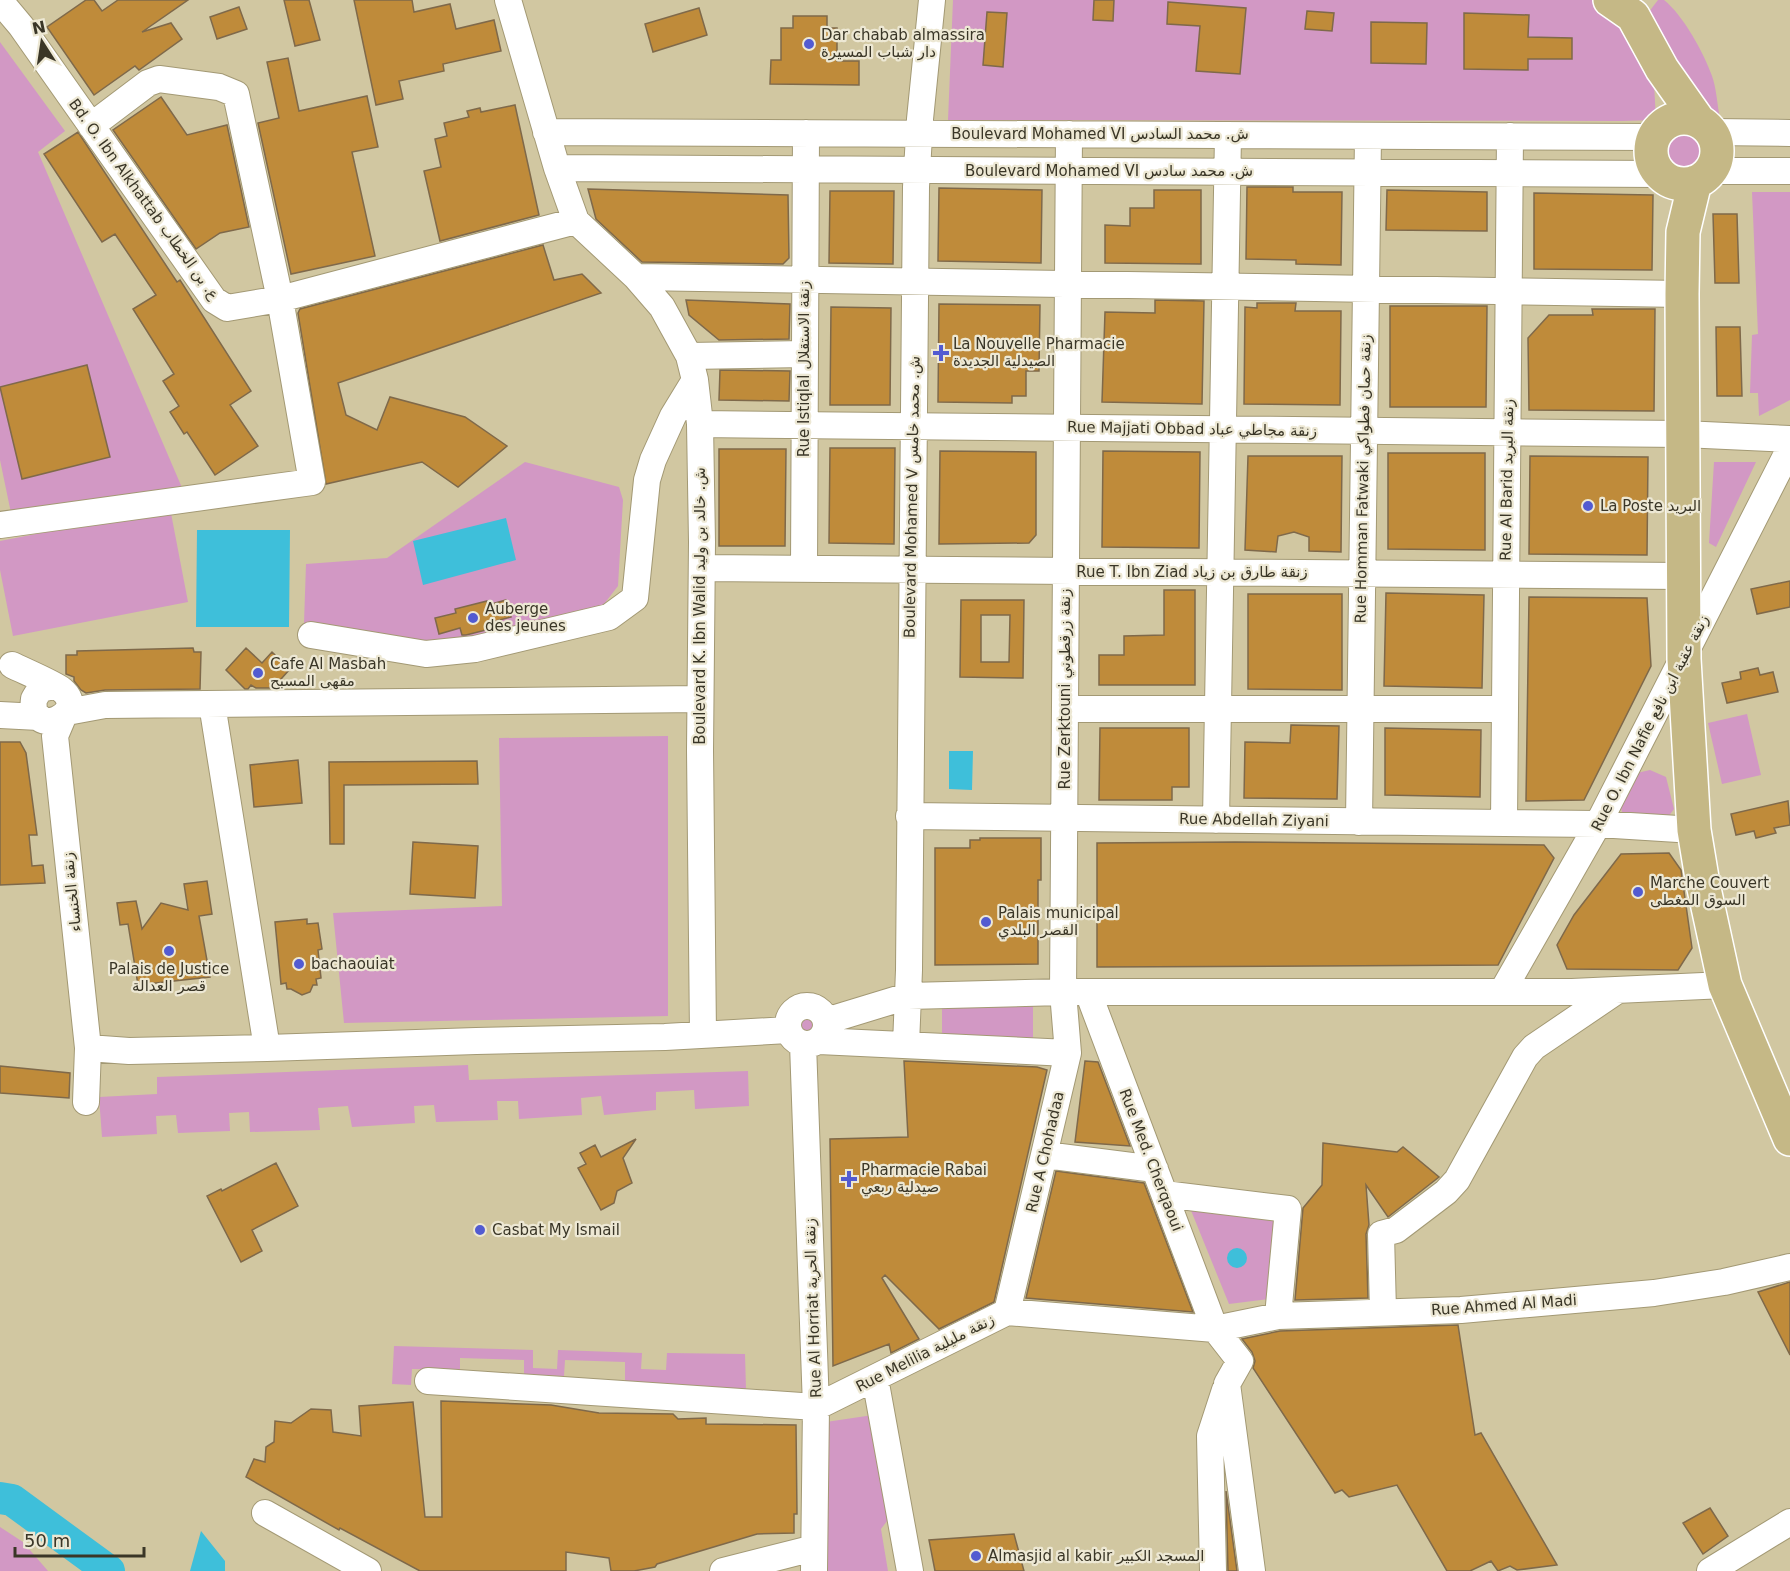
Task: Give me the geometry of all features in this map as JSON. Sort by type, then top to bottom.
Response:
[{"type":"main road","points":[[1628,5],[1662,69],[1684,128],[1716,140],[1718,156],[1684,177]]},
{"type":"main road","points":[[1684,128],[1651,146],[1652,156],[1684,177]]},
{"type":"main road","points":[[1684,177],[1682,294],[1684,659],[1694,830],[1725,985],[1790,1139]]},
{"type":"street","name":"Bd. O. Ibn Alkhattab ع. بن الخطاب","points":[[0,0],[21,26],[214,300],[227,308],[280,299],[576,221]]},
{"type":"street","points":[[508,0],[557,168],[576,221]]},
{"type":"street","name":"Boulevard Mohamed V ش. محمد خامس","points":[[906,1045],[917,170],[932,0]]},
{"type":"street","points":[[0,525],[312,482],[280,299],[236,94],[219,87],[159,79],[148,83],[91,126]]},
{"type":"street","name":"Boulevard Mohamed VI ش. محمد السادس","points":[[546,132],[1510,136],[1684,128],[1790,133]]},
{"type":"street","name":"Rue Istiqlal زنقة الاستقلال","points":[[804,568],[806,133]]},
{"type":"street","name":"Rue Zerktouni زنقة زرقطوني","points":[[1069,134],[1064,818],[1075,992]]},
{"type":"street","points":[[1216,820],[1228,135]]},
{"type":"street","name":"Rue Homman Fatwaki زنقة حمان فطواكي","points":[[1359,822],[1368,136]]},
{"type":"street","name":"Rue Al Barid زنقة البريد","points":[[1504,823],[1510,136]]},
{"type":"street","name":"Boulevard Mohamed VI ش. محمد سادس","points":[[557,168],[1509,173],[1684,177],[1790,171]]},
{"type":"street","name":"Boulevard K. Ibn Walid ش. خالد بن وليد","points":[[576,221],[636,277],[662,307],[689,356],[695,380],[700,424],[702,568],[700,699],[703,1035]]},
{"type":"street","points":[[636,277],[1682,294]]},
{"type":"street","points":[[689,356],[804,354]]},
{"type":"street","points":[[311,635],[426,654],[475,649],[609,617],[635,598],[647,480],[653,460],[673,416],[695,380]]},
{"type":"street","name":"Rue Majjati Obbad زنقة مجاطي عباد","points":[[700,424],[1683,434],[1790,439]]},
{"type":"street","name":"Rue O. Ibn Nafie زنقة عقبة ابن نافع","points":[[1502,992],[1598,824],[1684,659],[1780,488],[1790,448]]},
{"type":"street","name":"Rue T. Ibn Ziad زنقة طارق بن زياد","points":[[702,568],[1683,576]]},
{"type":"street","points":[[6,659],[51,708]]},
{"type":"street","points":[[1,715],[51,708],[105,705],[700,699]]},
{"type":"street","points":[[212,704],[267,1048]]},
{"type":"street","name":"زنقة الخنساء","points":[[51,708],[88,1048],[86,1102]]},
{"type":"street","points":[[1065,709],[1505,709]]},
{"type":"street","name":"Rue Abdellah Ziyani","points":[[909,816],[1598,824],[1694,830]]},
{"type":"street","points":[[809,1034],[908,996],[1075,992],[1502,992],[1725,985]]},
{"type":"street","points":[[1383,1311],[1381,1234],[1396,1230],[1446,1192],[1456,1180],[1519,1066],[1534,1047],[1618,990]]},
{"type":"street","name":"Rue A Chohadaa","points":[[1007,1312],[1068,1053],[1075,992]]},
{"type":"street","name":"Rue Med. Cherqaoui","points":[[1075,992],[1155,1169],[1215,1329],[1240,1361],[1227,1384]]},
{"type":"street","points":[[88,1048],[129,1051],[809,1034],[906,1045],[1068,1053]]},
{"type":"street","name":"Rue Al Horriat زنقة الحرية","points":[[809,1034],[816,1407],[814,1559]]},
{"type":"street","points":[[1045,1155],[1155,1169]]},
{"type":"street","points":[[1164,1194],[1288,1209],[1278,1316]]},
{"type":"street","name":"Rue Ahmed Al Madi","points":[[1215,1329],[1278,1316],[1461,1310],[1663,1292],[1790,1267]]},
{"type":"street","name":"Rue Melilia زنقة مليلية","points":[[816,1407],[1007,1312],[1215,1329]]},
{"type":"street","points":[[874,1378],[910,1571]]},
{"type":"street","points":[[428,1381],[816,1407]]},
{"type":"street","points":[[1213,1571],[1210,1436],[1227,1384]]},
{"type":"street","points":[[1227,1384],[1252,1571]]},
{"type":"street","points":[[265,1513],[368,1571]]},
{"type":"street","points":[[1710,1571],[1790,1522]]},
{"type":"street","points":[[723,1571],[814,1559]]},
{"type":"shaded area","points":[[953,0],[1599,0],[1619,18],[1654,83],[1656,120],[948,120]]},
{"type":"shaded area","points":[[1658,0],[1664,0],[1678,15],[1698,46],[1713,80],[1718,117],[1705,113],[1645,17]]},
{"type":"shaded area","points":[[0,42],[65,131],[38,152],[183,490],[11,513],[0,460]]},
{"type":"shaded area","points":[[1682,133],[1695,138],[1700,151],[1695,164],[1682,169],[1669,164],[1664,151],[1669,138]]},
{"type":"shaded area","points":[[1752,192],[1790,192],[1790,400],[1759,416],[1758,393],[1750,393],[1752,335],[1758,334]]},
{"type":"shaded area","points":[[525,462],[619,487],[623,500],[618,586],[604,604],[580,613],[451,645],[376,637],[304,623],[306,564],[387,558]]},
{"type":"shaded area","points":[[1714,462],[1756,462],[1716,547],[1709,543]]},
{"type":"shaded area","points":[[170,508],[188,602],[13,636],[0,570],[0,541]]},
{"type":"shaded area","points":[[1747,714],[1761,775],[1722,784],[1708,723]]},
{"type":"shaded area","points":[[668,736],[668,1016],[344,1023],[333,913],[502,906],[499,738]]},
{"type":"shaded area","points":[[1650,770],[1666,777],[1674,809],[1668,817],[1631,817],[1622,812],[1619,800],[1637,773]]},
{"type":"shaded area","points":[[942,1005],[1033,1006],[1033,1040],[942,1040]]},
{"type":"shaded area","points":[[803,1013],[813,1014],[819,1021],[817,1033],[799,1035],[795,1023],[797,1017]]},
{"type":"shaded area","points":[[468,1065],[469,1080],[748,1071],[749,1106],[695,1109],[694,1090],[656,1092],[656,1110],[604,1115],[601,1096],[581,1098],[582,1115],[519,1119],[518,1101],[497,1101],[498,1120],[436,1122],[434,1105],[414,1106],[415,1123],[352,1127],[348,1106],[318,1108],[320,1130],[250,1132],[249,1112],[229,1113],[230,1131],[178,1133],[176,1115],[156,1116],[157,1134],[102,1137],[99,1097],[157,1094],[157,1077]]},
{"type":"shaded area","points":[[1190,1208],[1276,1218],[1269,1299],[1229,1304]]},
{"type":"shaded area","points":[[394,1346],[533,1350],[533,1368],[557,1369],[558,1350],[642,1353],[641,1369],[666,1370],[667,1353],[745,1354],[746,1389],[625,1386],[625,1362],[565,1360],[564,1376],[524,1375],[524,1360],[460,1358],[460,1370],[412,1369],[411,1385],[392,1384]]},
{"type":"shaded area","points":[[873,1415],[890,1517],[881,1529],[888,1571],[828,1571],[826,1422]]},
{"type":"shaded area","points":[[0,1527],[23,1542],[48,1571],[0,1571]]},
{"type":"water","points":[[506,518],[516,560],[423,585],[413,541]]},
{"type":"water","points":[[197,530],[290,530],[289,627],[196,627]]},
{"type":"water","points":[[949,751],[973,751],[972,790],[949,789]]},
{"type":"water","points":[[1233,1248],[1241,1248],[1247,1254],[1247,1262],[1241,1268],[1233,1268],[1227,1262],[1227,1254]]},
{"type":"water","points":[[201,1531],[225,1561],[225,1571],[190,1571]]},
{"type":"building","points":[[86,0],[94,0],[102,11],[118,0],[188,0],[142,32],[171,23],[182,39],[139,70],[135,66],[94,95],[47,27]]},
{"type":"building","points":[[284,0],[309,0],[320,40],[295,46]]},
{"type":"building","points":[[354,0],[412,0],[414,12],[450,4],[456,29],[494,20],[501,51],[443,64],[444,71],[399,81],[403,99],[376,105]]},
{"type":"building","points":[[1094,0],[1114,0],[1113,21],[1093,20]]},
{"type":"building","points":[[1168,2],[1246,8],[1240,74],[1196,71],[1200,26],[1167,24]]},
{"type":"building","points":[[239,7],[247,29],[217,39],[210,17]]},
{"type":"building","points":[[699,8],[707,35],[653,52],[645,24]]},
{"type":"building","points":[[1307,11],[1334,13],[1332,31],[1305,29]]},
{"type":"building","points":[[987,12],[1007,13],[1003,67],[983,65]]},
{"type":"building","points":[[1464,13],[1529,15],[1528,37],[1572,38],[1572,59],[1528,59],[1528,70],[1464,69]]},
{"type":"building","name":"Dar chabab almassira دار شباب المسيرة","points":[[793,16],[827,16],[827,28],[837,28],[837,61],[859,61],[859,85],[770,84],[771,60],[781,60],[781,28],[793,28]]},
{"type":"building","points":[[1371,22],[1427,23],[1426,64],[1371,63]]},
{"type":"building","points":[[288,58],[299,111],[367,96],[378,147],[352,152],[375,256],[291,274],[258,123],[279,118],[267,62]]},
{"type":"building","points":[[161,97],[187,135],[227,125],[249,227],[220,233],[196,249],[113,130]]},
{"type":"building","points":[[515,105],[539,215],[440,241],[424,171],[441,167],[435,139],[447,136],[444,123],[469,117],[467,111],[480,108],[481,112]]},
{"type":"building","points":[[78,132],[177,282],[180,280],[251,391],[230,405],[258,446],[215,475],[187,432],[184,434],[170,412],[179,406],[163,381],[174,374],[133,309],[156,295],[115,234],[102,242],[44,154]]},
{"type":"building","points":[[1247,187],[1293,187],[1293,192],[1342,192],[1341,265],[1296,264],[1296,260],[1246,259]]},
{"type":"building","points":[[939,188],[1042,190],[1041,263],[938,261]]},
{"type":"building","points":[[588,189],[788,195],[789,258],[783,264],[642,262],[596,219]]},
{"type":"building","points":[[1154,190],[1201,190],[1201,264],[1105,263],[1105,225],[1130,226],[1130,208],[1154,208]]},
{"type":"building","points":[[1387,190],[1487,192],[1487,231],[1386,230]]},
{"type":"building","points":[[830,191],[894,191],[893,264],[829,263]]},
{"type":"building","points":[[1534,193],[1653,195],[1652,270],[1534,269]]},
{"type":"building","points":[[1713,214],[1737,214],[1739,283],[1715,283]]},
{"type":"building","points":[[543,245],[554,280],[582,274],[601,293],[338,383],[346,415],[377,430],[390,397],[465,417],[507,446],[458,487],[422,462],[326,484],[298,313],[300,309]]},
{"type":"building","points":[[686,300],[790,304],[789,339],[719,340],[689,315]]},
{"type":"building","points":[[1155,300],[1204,301],[1202,404],[1102,402],[1105,312],[1155,313]]},
{"type":"building","points":[[1257,303],[1296,303],[1295,311],[1341,311],[1340,405],[1244,404],[1245,307],[1257,308]]},
{"type":"building","points":[[939,304],[1040,305],[1039,371],[1026,371],[1026,396],[1012,396],[1012,403],[938,402]]},
{"type":"building","points":[[1390,306],[1487,306],[1486,407],[1390,407]]},
{"type":"building","points":[[831,307],[891,308],[890,405],[830,405]]},
{"type":"building","points":[[1592,309],[1655,309],[1654,411],[1529,410],[1528,338],[1549,315],[1593,315]]},
{"type":"building","points":[[1716,327],[1740,327],[1742,396],[1717,396]]},
{"type":"building","points":[[87,365],[110,457],[22,479],[0,387]]},
{"type":"building","points":[[720,370],[790,371],[789,401],[719,400]]},
{"type":"building","points":[[830,448],[895,448],[894,544],[829,543]]},
{"type":"building","points":[[719,449],[786,449],[785,546],[719,546]]},
{"type":"building","points":[[940,451],[1036,452],[1036,535],[1029,543],[939,544]]},
{"type":"building","points":[[1103,451],[1200,452],[1199,548],[1102,547]]},
{"type":"building","points":[[1388,453],[1485,453],[1485,550],[1388,549]]},
{"type":"building","points":[[1248,456],[1342,456],[1341,552],[1309,551],[1309,537],[1294,532],[1278,536],[1276,552],[1245,550]]},
{"type":"building","name":"La Poste البريد","points":[[1530,456],[1648,457],[1647,555],[1529,554]]},
{"type":"building","points":[[1790,581],[1790,607],[1757,614],[1751,589]]},
{"type":"building","points":[[1164,590],[1195,590],[1195,685],[1099,685],[1099,655],[1124,655],[1124,636],[1164,635]]},
{"type":"building","points":[[1386,593],[1484,595],[1482,688],[1384,686]]},
{"type":"building","points":[[1248,594],[1342,594],[1342,690],[1248,689]]},
{"type":"building","points":[[1529,597],[1647,598],[1651,666],[1584,800],[1526,801]]},
{"type":"building","name":"Auberge des jeunes","points":[[506,600],[511,617],[492,622],[494,628],[466,635],[462,635],[460,628],[439,634],[435,618],[456,613],[455,609],[487,601],[488,605]]},
{"type":"building","points":[[961,600],[1024,600],[1023,678],[960,677]],"holes":[[[981,615],[1010,615],[1009,662],[981,662]]]},
{"type":"building","points":[[193,648],[194,652],[201,652],[200,689],[105,690],[86,693],[74,681],[74,677],[66,674],[66,655],[77,655],[77,651]]},
{"type":"building","name":"Cafe Al Masbah مقهى المسبح","points":[[246,648],[262,663],[272,652],[290,669],[273,688],[256,688],[251,685],[245,689],[226,670]]},
{"type":"building","points":[[1758,668],[1760,675],[1773,672],[1778,692],[1727,703],[1722,683],[1741,679],[1740,672]]},
{"type":"building","points":[[1291,725],[1339,726],[1337,799],[1244,798],[1245,742],[1290,743]]},
{"type":"building","points":[[1100,728],[1189,728],[1189,787],[1172,787],[1172,800],[1099,800]]},
{"type":"building","points":[[1385,728],[1481,730],[1480,797],[1385,795]]},
{"type":"building","points":[[0,742],[20,742],[26,753],[37,835],[29,835],[32,866],[43,865],[45,883],[0,885]]},
{"type":"building","points":[[298,760],[302,803],[254,807],[250,765]]},
{"type":"building","points":[[477,761],[478,784],[344,785],[344,844],[330,844],[329,762]]},
{"type":"building","points":[[1788,801],[1790,825],[1774,828],[1776,833],[1756,838],[1754,831],[1736,835],[1731,814]]},
{"type":"building","name":"Palais municipal القصر البلدي","points":[[980,838],[1041,838],[1041,880],[1038,880],[1038,964],[935,965],[935,848],[970,848],[970,840],[980,840]]},
{"type":"building","points":[[413,842],[478,846],[475,898],[410,894]]},
{"type":"building","points":[[1097,843],[1544,845],[1554,858],[1498,965],[1097,967]]},
{"type":"building","name":"Marche Couvert السوق المغطى","points":[[1669,853],[1681,870],[1692,948],[1678,970],[1567,969],[1557,945],[1574,915],[1621,854]]},
{"type":"building","name":"Palais de Justice قصر العدالة","points":[[207,881],[212,914],[199,916],[210,977],[138,985],[128,924],[120,925],[117,903],[136,901],[142,929],[161,903],[188,910],[184,884]]},
{"type":"building","name":"bachaouiat","points":[[307,919],[307,924],[318,923],[322,949],[318,950],[321,978],[316,979],[317,985],[313,985],[310,992],[302,995],[287,989],[286,983],[281,984],[275,922]]},
{"type":"building","points":[[904,1061],[1037,1067],[1047,1070],[994,1302],[939,1329],[885,1275],[882,1278],[919,1339],[891,1353],[889,1344],[833,1366],[830,1139],[908,1137]]},
{"type":"building","points":[[1085,1061],[1098,1062],[1130,1146],[1075,1142]]},
{"type":"building","points":[[0,1066],[70,1073],[69,1098],[0,1093]]},
{"type":"building","points":[[636,1139],[623,1158],[632,1183],[617,1191],[614,1203],[601,1210],[578,1168],[586,1164],[580,1153],[595,1145],[601,1157]]},
{"type":"building","points":[[1323,1143],[1397,1152],[1403,1147],[1439,1177],[1388,1217],[1366,1185],[1369,1225],[1366,1234],[1368,1298],[1295,1300],[1303,1208],[1322,1185]]},
{"type":"building","points":[[276,1163],[298,1206],[252,1230],[262,1251],[241,1262],[207,1196],[221,1189],[222,1191]]},
{"type":"building","points":[[1056,1171],[1144,1183],[1193,1312],[1026,1298]]},
{"type":"building","points":[[1790,1282],[1790,1355],[1758,1292]]},
{"type":"building","points":[[1458,1325],[1475,1435],[1481,1433],[1557,1565],[1517,1570],[1510,1566],[1498,1571],[1491,1561],[1470,1571],[1447,1571],[1397,1485],[1349,1497],[1342,1490],[1335,1493],[1253,1368],[1255,1361],[1252,1352],[1242,1339],[1280,1331]]},
{"type":"building","points":[[441,1401],[551,1405],[599,1413],[673,1414],[678,1419],[706,1418],[706,1424],[796,1425],[797,1514],[794,1514],[794,1533],[757,1534],[657,1564],[655,1567],[634,1571],[611,1571],[609,1558],[566,1552],[566,1571],[420,1571],[340,1528],[339,1530],[246,1477],[254,1459],[265,1462],[266,1447],[274,1442],[275,1421],[291,1423],[311,1409],[331,1410],[333,1432],[361,1436],[359,1406],[413,1402],[425,1517],[442,1517]]},
{"type":"building","points":[[1226,1491],[1237,1571],[1228,1571]]},
{"type":"building","points":[[1710,1508],[1728,1536],[1703,1554],[1683,1523]]},
{"type":"building","name":"Almasjid al kabir المسجد الكبير","points":[[1014,1534],[1024,1571],[935,1571],[929,1540]]},
{"type":"waterway","points":[[0,1498],[12,1500],[109,1571]]},
{"type":"place","name":"Dar chabab almassira دار شباب المسيرة","points":[[809,44]]},
{"type":"place","name":"La Nouvelle Pharmacie الصيدلية الجديدة","points":[[941,353]]},
{"type":"place","name":"La Poste البريد","points":[[1588,506]]},
{"type":"place","name":"Auberge des jeunes","points":[[473,618]]},
{"type":"place","name":"Cafe Al Masbah مقهى المسبح","points":[[258,673]]},
{"type":"place","name":"Marche Couvert السوق المغطى","points":[[1638,892]]},
{"type":"place","name":"Palais municipal القصر البلدي","points":[[986,922]]},
{"type":"place","name":"Palais de Justice قصر العدالة","points":[[169,951]]},
{"type":"place","name":"bachaouiat","points":[[299,964]]},
{"type":"place","name":"Pharmacie Rabai صيدلية ربعي","points":[[849,1179]]},
{"type":"place","name":"Casbat My Ismail","points":[[480,1230]]},
{"type":"place","name":"Almasjid al kabir المسجد الكبير","points":[[976,1556]]}]
